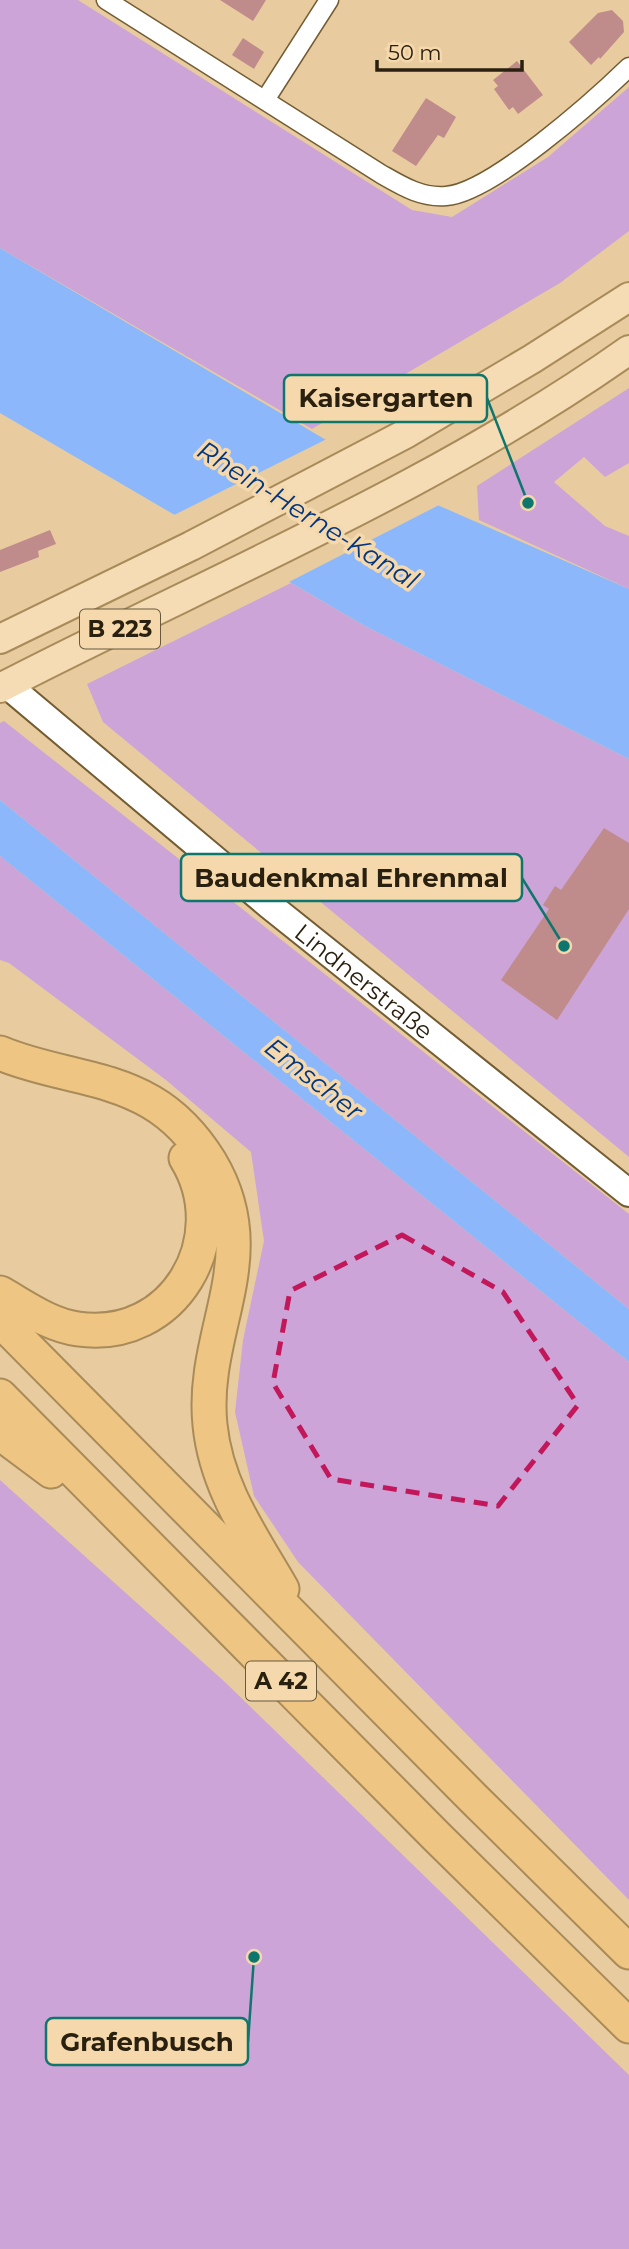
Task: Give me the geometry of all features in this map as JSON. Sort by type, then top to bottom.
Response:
[{"type":"highway","points":[[0,1053],[107,1083],[151,1102],[188,1133],[216,1172],[225,1194],[234,1241],[230,1288],[211,1370],[210,1424],[214,1451],[221,1478],[232,1503],[307,1630]]},
{"type":"highway","points":[[0,1074],[111,1104],[158,1129],[177,1147],[192,1168],[201,1192],[204,1218],[200,1252],[184,1283],[160,1308],[130,1324],[96,1330],[62,1326],[0,1293]]},
{"type":"highway","name":"A 42","points":[[0,1320],[629,1952]]},
{"type":"highway","name":"A 42","points":[[0,1396],[629,2026]]},
{"type":"highway","points":[[0,1433],[125,1524]]},
{"type":"main road","name":"B 223","points":[[0,639],[191,547],[407,433],[542,353],[629,297]]},
{"type":"main road","name":"B 223","points":[[2,684],[233,574],[446,464],[537,410],[629,350]]},
{"type":"street","points":[[106,0],[410,190],[444,196],[468,191],[548,138],[629,67]]},
{"type":"street","points":[[265,100],[329,0]]},
{"type":"street","name":"Lindnerstraße","points":[[2,684],[269,905],[629,1193]]},
{"type":"highlighted area","points":[[402,1235],[503,1292],[578,1405],[498,1506],[331,1479],[273,1383],[290,1291]]},
{"type":"shaded area","points":[[0,0],[78,0],[412,210],[452,217],[548,157],[629,87],[629,231],[560,283],[312,429],[0,248]]},
{"type":"shaded area","points":[[629,388],[629,463],[605,477],[584,457],[554,482],[605,526],[629,536],[629,589],[479,520],[477,486]]},
{"type":"shaded area","points":[[291,583],[365,626],[629,759],[629,1157],[103,722],[87,684]]},
{"type":"shaded area","points":[[4,721],[629,1214],[629,1309],[0,800],[0,723]]},
{"type":"shaded area","points":[[0,856],[629,1362],[629,1900],[298,1562],[254,1496],[235,1412],[243,1340],[264,1241],[251,1152],[166,1080],[9,963],[0,960]]},
{"type":"shaded area","points":[[0,1480],[226,1683],[629,2075],[629,2249],[0,2249]]},
{"type":"water","name":"Rhein-Herne-Kanal","points":[[0,248],[433,503],[629,589],[629,759],[365,626],[0,413]]},
{"type":"water","name":"Emscher","points":[[0,800],[629,1309],[629,1362],[0,856]]},
{"type":"pier","points":[[331,437],[443,503],[285,584],[170,517]]},
{"type":"building","points":[[220,0],[266,0],[253,21]]},
{"type":"building","points":[[612,10],[623,21],[624,32],[600,59],[599,57],[591,65],[569,42],[598,13]]},
{"type":"building","points":[[243,38],[264,52],[254,69],[232,55]]},
{"type":"building","points":[[517,61],[543,95],[518,114],[513,107],[509,110],[494,89],[498,86],[493,80]]},
{"type":"building","points":[[426,98],[456,117],[444,138],[438,135],[416,166],[392,151]]},
{"type":"building","points":[[50,530],[56,544],[38,551],[39,557],[0,572],[0,550]]},
{"type":"building","points":[[604,828],[629,843],[629,909],[557,1020],[501,980],[549,909],[543,905],[555,886],[561,890]]},
{"type":"place","name":"Kaisergarten","points":[[528,503]]},
{"type":"place","name":"Baudenkmal Ehrenmal","points":[[564,946]]},
{"type":"place","name":"Grafenbusch","points":[[254,1957]]}]
